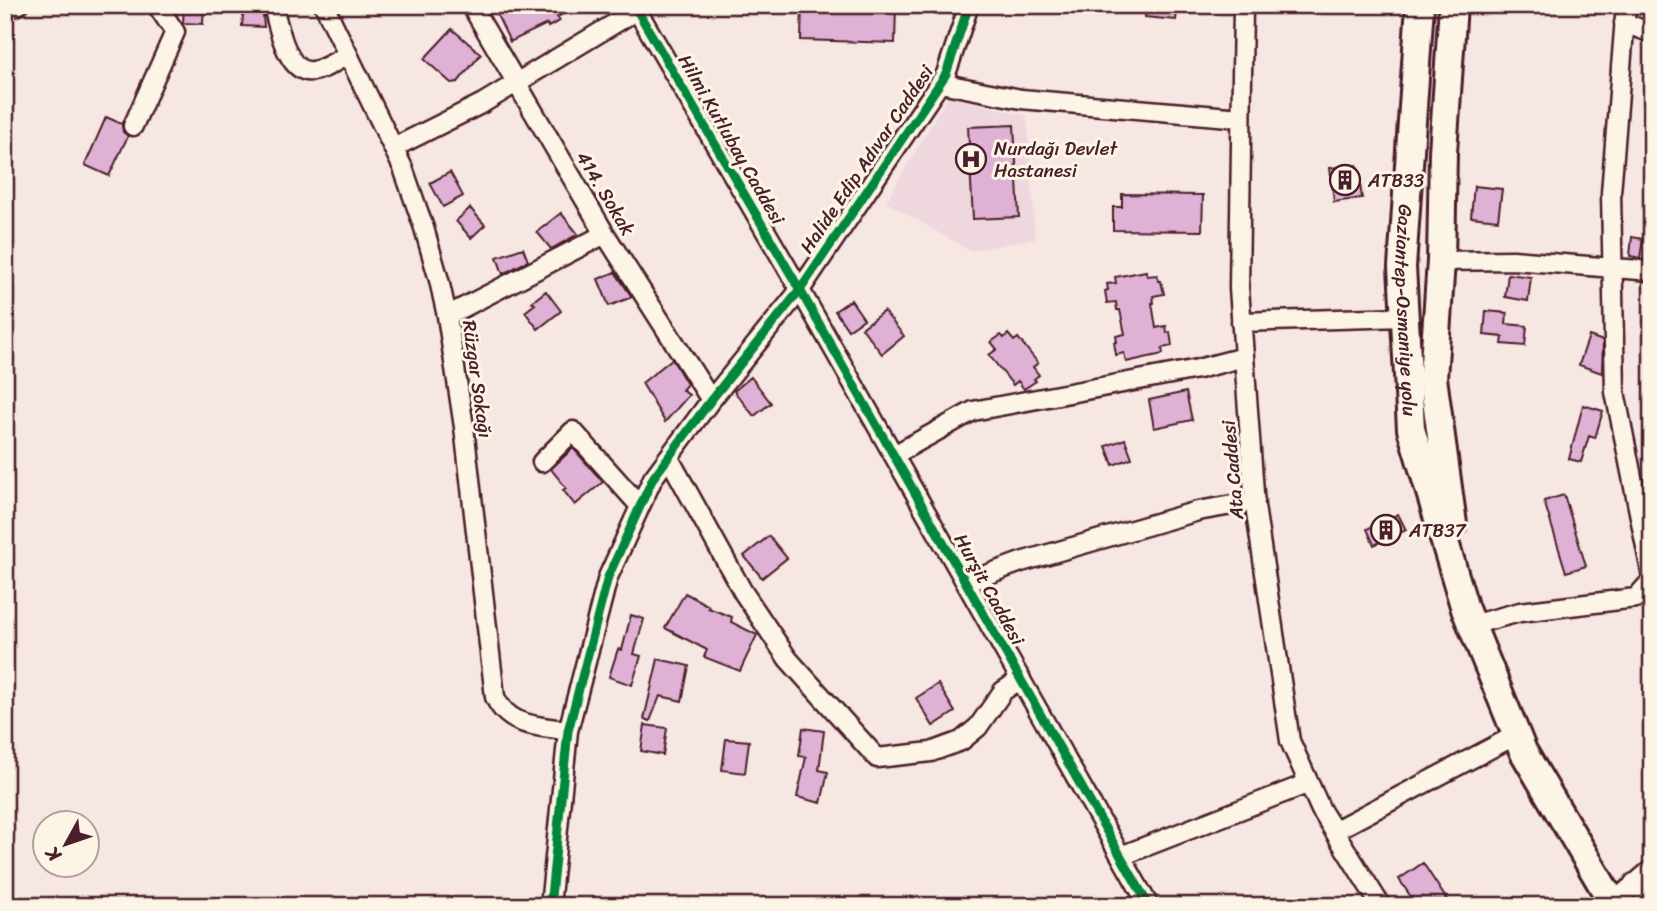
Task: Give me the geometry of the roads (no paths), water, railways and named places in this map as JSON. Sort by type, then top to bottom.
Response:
[{"type":"highway","name":"Gaziantep-Osmaniye yolu","points":[[1420,5],[1402,267],[1411,429],[1468,617],[1516,735],[1613,904]]},
{"type":"highway","name":"Gaziantep-Osmaniye yolu","points":[[1453,5],[1443,152],[1441,261],[1433,378],[1468,617]]},
{"type":"street","points":[[5,10],[18,5]]},
{"type":"street","points":[[133,126],[175,32],[157,5]]},
{"type":"street","points":[[273,5],[281,35],[298,67],[308,71],[322,68],[347,55]]},
{"type":"street","name":"Rüzgar Sokağı","points":[[324,5],[412,192],[447,316],[464,427],[495,696],[505,714],[514,721],[568,731]]},
{"type":"street","name":"414. Sokak","points":[[471,5],[605,234],[710,400]]},
{"type":"street","name":"Halide Edip Adıvar Caddesi","points":[[550,906],[568,731],[608,577],[653,478],[710,400],[800,290],[940,83],[946,74],[969,5]]},
{"type":"street","name":"Ata Caddesi","points":[[1243,5],[1239,288],[1241,322],[1255,501],[1290,741],[1321,810],[1381,906]]},
{"type":"street","points":[[393,148],[449,121],[516,83],[635,8]]},
{"type":"street","name":"Hilmi Kutlubay Caddesi","points":[[635,8],[800,290]]},
{"type":"street","points":[[1625,14],[1652,33]]},
{"type":"street","points":[[1468,617],[1636,598],[1652,578],[1615,392],[1611,193],[1625,14]]},
{"type":"street","points":[[940,83],[1008,98],[1041,102],[1241,118]]},
{"type":"street","points":[[447,316],[605,234]]},
{"type":"street","points":[[1441,261],[1513,261],[1652,271]]},
{"type":"street","name":"Hurşit Caddesi","points":[[800,290],[1149,906]]},
{"type":"street","points":[[1241,322],[1405,317]]},
{"type":"street","points":[[894,454],[973,411],[1198,369],[1244,357]]},
{"type":"street","points":[[542,463],[572,431],[640,506]]},
{"type":"street","points":[[669,458],[743,592],[788,659],[877,758],[931,752],[961,741],[978,727],[1003,691],[1021,680]]},
{"type":"street","points":[[967,582],[1021,562],[1198,511],[1255,501]]},
{"type":"street","points":[[1334,831],[1516,735]]},
{"type":"street","points":[[1121,856],[1309,783]]},
{"type":"street","points":[[1613,904],[1652,869]]},
{"type":"street","points":[[1634,883],[1652,903]]},
{"type":"place","name":"Nurdağı Devlet Hastanesi","points":[[971,159]]},
{"type":"place","name":"ATB33","points":[[1345,180]]},
{"type":"place","name":"ATB37","points":[[1386,530]]}]
